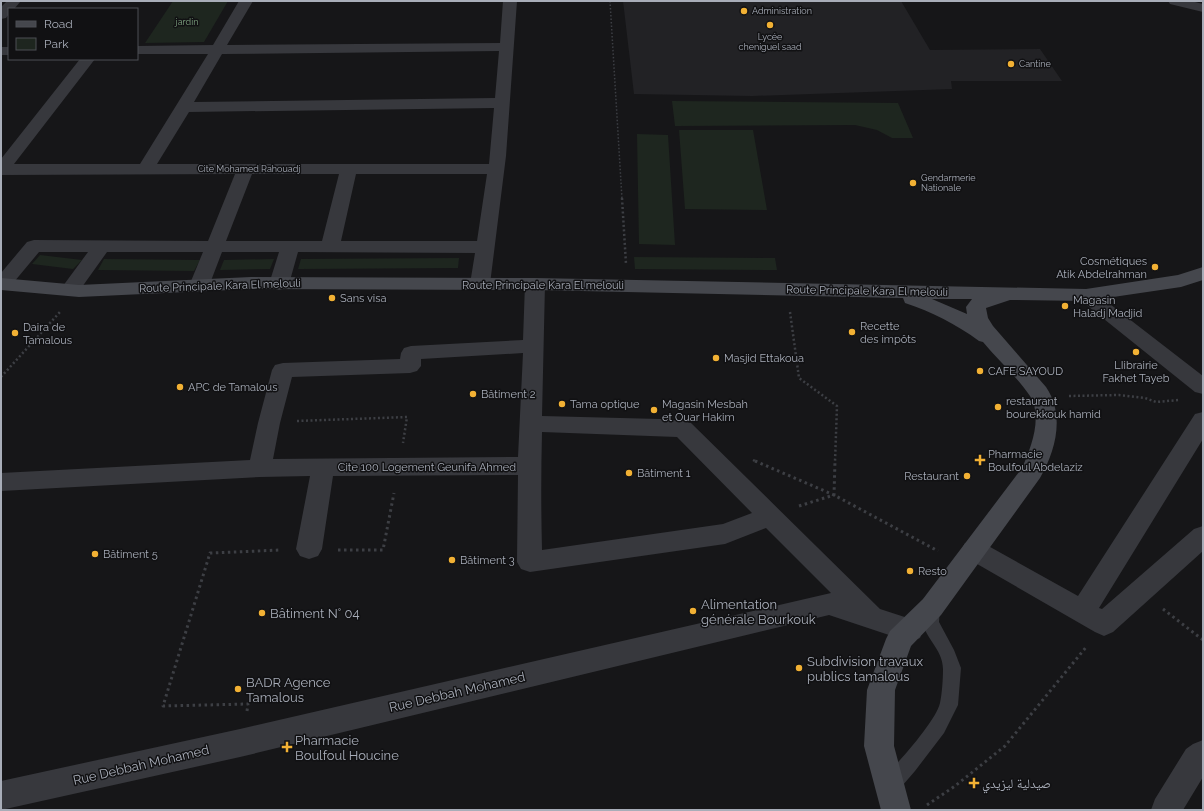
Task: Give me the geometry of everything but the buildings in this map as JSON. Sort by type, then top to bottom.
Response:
[{"type":"main road","name":"Route Principale Kara El melouli","points":[[2,284],[75,291],[279,284],[535,284],[1086,295],[1181,281],[1203,273]]},
{"type":"main road","points":[[888,292],[951,312],[971,323],[995,343],[1019,368],[1040,396],[1045,412],[1045,432],[1041,452],[1032,472],[932,606],[900,639],[882,690],[879,746],[896,810]]},
{"type":"main road","points":[[995,343],[978,319],[976,310],[978,304],[983,300],[1032,294]]},
{"type":"street","points":[[1,14],[14,1]]},
{"type":"street","points":[[145,169],[184,107],[246,1]]},
{"type":"street","points":[[480,284],[496,169],[510,1]]},
{"type":"street","points":[[1175,1],[1203,8]]},
{"type":"street","points":[[138,50],[505,47]]},
{"type":"street","points":[[1,169],[87,60]]},
{"type":"street","points":[[184,107],[501,103]]},
{"type":"street","name":"Cite Mohamed Rahouadj","points":[[1,169],[496,169]]},
{"type":"street","points":[[199,286],[246,169]]},
{"type":"street","points":[[330,247],[350,169]]},
{"type":"street","points":[[2,284],[34,246],[214,248],[485,247]]},
{"type":"street","points":[[75,291],[101,247]]},
{"type":"street","points":[[279,284],[290,247]]},
{"type":"street","points":[[535,284],[530,491],[530,562],[725,534],[770,516]]},
{"type":"street","points":[[1086,295],[1203,387]]},
{"type":"street","points":[[260,468],[269,423],[283,370],[410,366],[411,353],[533,346]]},
{"type":"street","points":[[1093,617],[1203,420]]},
{"type":"street","points":[[532,424],[660,427],[683,429],[871,617]]},
{"type":"street","name":"Cite 100 Logement Geunifa Ahmed","points":[[1,482],[260,468],[531,466]]},
{"type":"street","points":[[309,550],[323,468]]},
{"type":"street","points":[[1093,617],[1141,591],[1203,536]]},
{"type":"street","points":[[968,557],[1093,617]]},
{"type":"street","name":"Rue Debbah Mohamed","points":[[1,796],[240,743],[829,604],[910,630]]},
{"type":"street","points":[[1166,810],[1197,759],[1203,754]]},
{"type":"lane","points":[[889,786],[937,727],[949,705],[952,668],[948,655],[930,623],[932,606]]},
{"type":"lane","points":[[910,630],[918,628],[927,631],[940,641]]},
{"type":"lane","points":[[879,746],[890,759],[900,761],[909,759],[916,754]]},
{"type":"path","points":[[610,1],[628,285]]},
{"type":"path","points":[[787,290],[799,378],[837,406],[834,495]]},
{"type":"path","points":[[1,377],[75,291]]},
{"type":"path","points":[[1040,396],[1119,395],[1145,398],[1156,402],[1179,400]]},
{"type":"path","points":[[269,423],[407,417],[403,448]]},
{"type":"path","points":[[747,457],[834,495],[968,557]]},
{"type":"path","points":[[248,704],[163,706],[210,553],[309,550],[383,550],[393,493],[400,493]]},
{"type":"path","points":[[770,516],[834,495]]},
{"type":"path","points":[[1141,591],[1203,640]]},
{"type":"path","points":[[926,806],[955,786],[1005,746],[1093,617]]},
{"type":"shaded area","name":"Lycée cheniguel saad","points":[[623,1],[901,1],[930,50],[1040,49],[1062,81],[951,81],[952,89],[752,96],[634,94]]},
{"type":"green space","name":"jardin","points":[[173,1],[228,1],[204,42],[145,43]]},
{"type":"green space","points":[[672,101],[898,103],[913,138],[892,138],[877,130],[855,125],[675,126]]},
{"type":"green space","points":[[679,130],[753,130],[767,210],[685,209]]},
{"type":"green space","points":[[637,134],[668,135],[675,245],[639,244]]},
{"type":"green space","points":[[40,255],[82,260],[73,269],[32,264]]},
{"type":"green space","points":[[634,257],[775,258],[777,270],[635,269]]},
{"type":"green space","points":[[459,258],[458,268],[298,269],[301,259]]},
{"type":"green space","points":[[104,259],[200,260],[194,271],[98,270]]},
{"type":"green space","points":[[274,259],[270,269],[220,270],[224,260]]},
{"type":"place","name":"Administration","points":[[744,11]]},
{"type":"place","name":"Lycée cheniguel saad","points":[[770,25]]},
{"type":"place","name":"Cantine","points":[[1011,64]]},
{"type":"place","name":"Gendarmerie Nationale","points":[[913,183]]},
{"type":"place","name":"Cosmétiques Atik Abdelrahman","points":[[1155,267]]},
{"type":"place","name":"Sans visa","points":[[332,298]]},
{"type":"place","name":"Magasin Haladj Madjid","points":[[1065,306]]},
{"type":"place","name":"Recette des impôts","points":[[852,332]]},
{"type":"place","name":"Daira de Tamalous","points":[[15,333]]},
{"type":"place","name":"LIibrairie Fakhet Tayeb","points":[[1136,352]]},
{"type":"place","name":"Masjid Ettakoua","points":[[716,358]]},
{"type":"place","name":"CAFE SAYOUD","points":[[980,371]]},
{"type":"place","name":"APC de Tamalous","points":[[180,387]]},
{"type":"place","name":"Bâtiment 2","points":[[473,394]]},
{"type":"place","name":"Tama optique","points":[[562,404]]},
{"type":"place","name":"restaurant bourekkouk hamid","points":[[998,407]]},
{"type":"place","name":"Magasin Mesbah et Ouar Hakim","points":[[654,410]]},
{"type":"place","name":"Pharmacie Boulfoul Abdelaziz","points":[[980,460]]},
{"type":"place","name":"Bâtiment 1","points":[[629,473]]},
{"type":"place","name":"Restaurant","points":[[967,476]]},
{"type":"place","name":"Bâtiment 5","points":[[95,554]]},
{"type":"place","name":"Bâtiment 3","points":[[452,560]]},
{"type":"place","name":"Resto","points":[[910,571]]},
{"type":"place","name":"Alimentation générale Bourkouk","points":[[693,611]]},
{"type":"place","name":"Bâtiment N° 04","points":[[262,613]]},
{"type":"place","name":"Subdivision travaux publics tamalous","points":[[799,668]]},
{"type":"place","name":"BADR Agence Tamalous","points":[[238,689]]},
{"type":"place","name":"Pharmacie Boulfoul Houcine","points":[[287,747]]},
{"type":"place","name":"صيدلية ليزيدي","points":[[974,783]]}]
